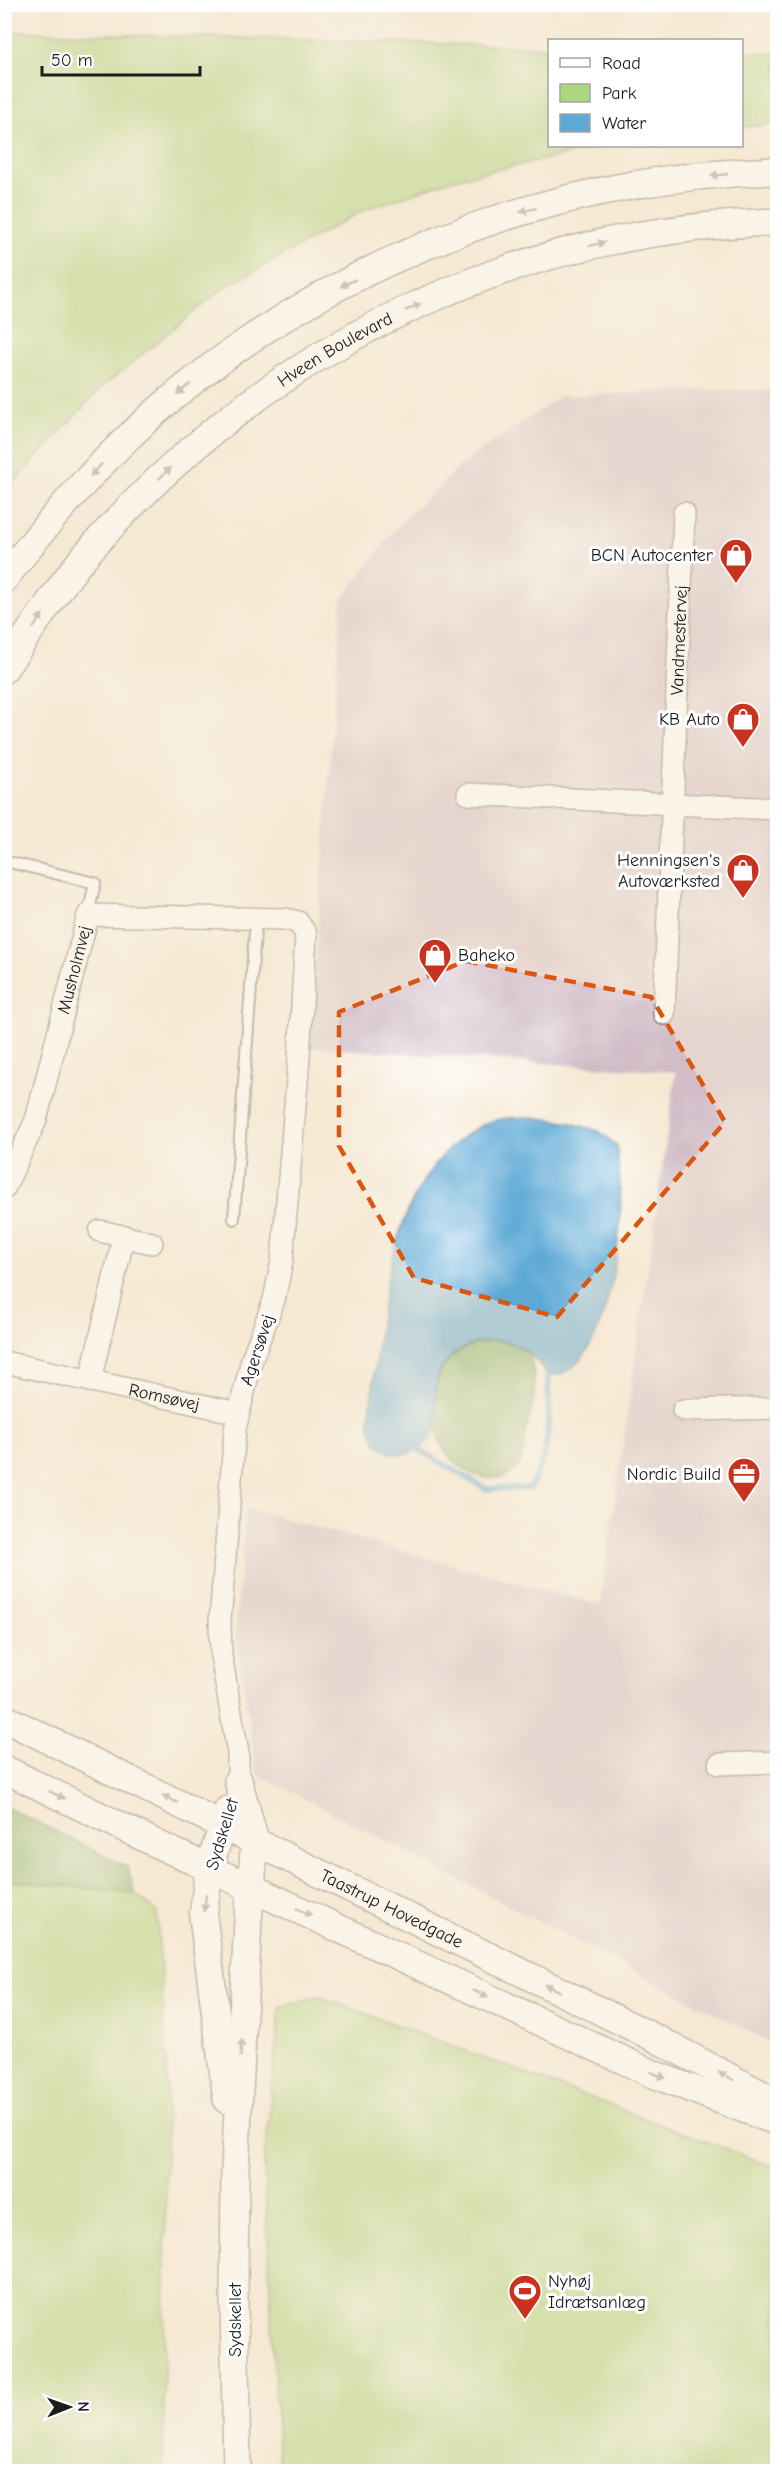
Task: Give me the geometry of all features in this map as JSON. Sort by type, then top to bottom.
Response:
[{"type":"street","points":[[4,579],[44,526],[100,465],[188,384],[257,334],[328,293],[429,243],[513,213],[604,190],[670,180],[777,171]]},
{"type":"street","name":"Hveen Boulevard","points":[[4,669],[82,560],[136,501],[176,462],[226,420],[288,375],[355,335],[448,291],[526,262],[617,239],[677,229],[777,222]]},
{"type":"street","name":"Vandmestervej","points":[[664,1014],[684,513]]},
{"type":"street","points":[[468,794],[777,809]]},
{"type":"street","name":"Musholmvej","points":[[4,1189],[36,1120],[88,915],[256,918],[298,922]]},
{"type":"street","name":"Agersøvej","points":[[238,1780],[238,1753],[221,1655],[220,1622],[238,1413],[252,1359],[274,1300],[282,1261],[299,1058],[306,934],[298,922]]},
{"type":"street","points":[[100,1231],[152,1243]]},
{"type":"street","points":[[90,1380],[124,1236]]},
{"type":"street","name":"Romsøvej","points":[[4,1362],[238,1413]]},
{"type":"street","points":[[683,1410],[777,1408]]},
{"type":"street","name":"Taastrup Hovedgade","points":[[4,1718],[657,2040],[777,2103]]},
{"type":"street","points":[[719,1764],[777,1762]]},
{"type":"street","points":[[4,1769],[209,1868],[653,2074],[777,2122]]},
{"type":"street","name":"Sydskellet","points":[[236,2169],[203,1917],[209,1868],[238,1780]]},
{"type":"street","name":"Sydskellet","points":[[237,2472],[234,2300],[236,2169],[250,1887],[255,1841],[238,1780]]},
{"type":"lane","points":[[13,863],[95,883],[88,915]]},
{"type":"lane","points":[[234,1219],[256,918]]},
{"type":"highlighted area","points":[[466,961],[651,997],[725,1122],[557,1317],[414,1278],[339,1146],[339,1012]]},
{"type":"shaded area","points":[[698,390],[777,390],[777,2046],[257,1774],[235,1633],[246,1508],[600,1605],[676,1072],[309,1047],[342,599],[397,526],[464,462],[560,396]]},
{"type":"green space","points":[[4,31],[548,47],[548,147],[600,147],[454,179],[364,210],[222,289],[100,389],[12,484],[5,496]]},
{"type":"green space","points":[[743,53],[777,54],[777,124],[743,127]]},
{"type":"green space","points":[[497,1340],[515,1345],[530,1354],[535,1393],[521,1462],[511,1473],[501,1478],[490,1478],[468,1471],[449,1457],[439,1439],[435,1408],[438,1379],[450,1359],[469,1347]]},
{"type":"green space","points":[[5,1806],[127,1867],[135,1893],[5,1880]]},
{"type":"green space","points":[[5,1880],[135,1893],[157,1912],[167,2065],[163,2471],[5,2471]]},
{"type":"green space","name":"Nyhøj Idrætsanlæg","points":[[319,1996],[777,2168],[777,2471],[279,2471],[264,2165],[280,2007]]},
{"type":"water","points":[[533,1117],[571,1123],[599,1131],[617,1146],[621,1202],[616,1259],[606,1306],[598,1329],[588,1349],[576,1364],[560,1374],[548,1375],[530,1354],[506,1342],[480,1342],[455,1353],[439,1374],[436,1390],[436,1423],[430,1439],[412,1452],[396,1454],[389,1452],[377,1442],[369,1425],[384,1297],[394,1253],[408,1211],[428,1174],[456,1143],[492,1121]]},
{"type":"waterway","points":[[418,1449],[486,1489],[530,1488],[544,1458],[549,1420],[548,1375]]},
{"type":"place","name":"BCN Autocenter","points":[[736,584]]},
{"type":"place","name":"KB Auto","points":[[743,748]]},
{"type":"place","name":"Henningsen's Autoværksted","points":[[743,899]]},
{"type":"place","name":"Baheko","points":[[435,984]]},
{"type":"place","name":"Nordic Build","points":[[744,1503]]},
{"type":"place","name":"Nyhøj Idrætsanlæg","points":[[525,2320]]}]
